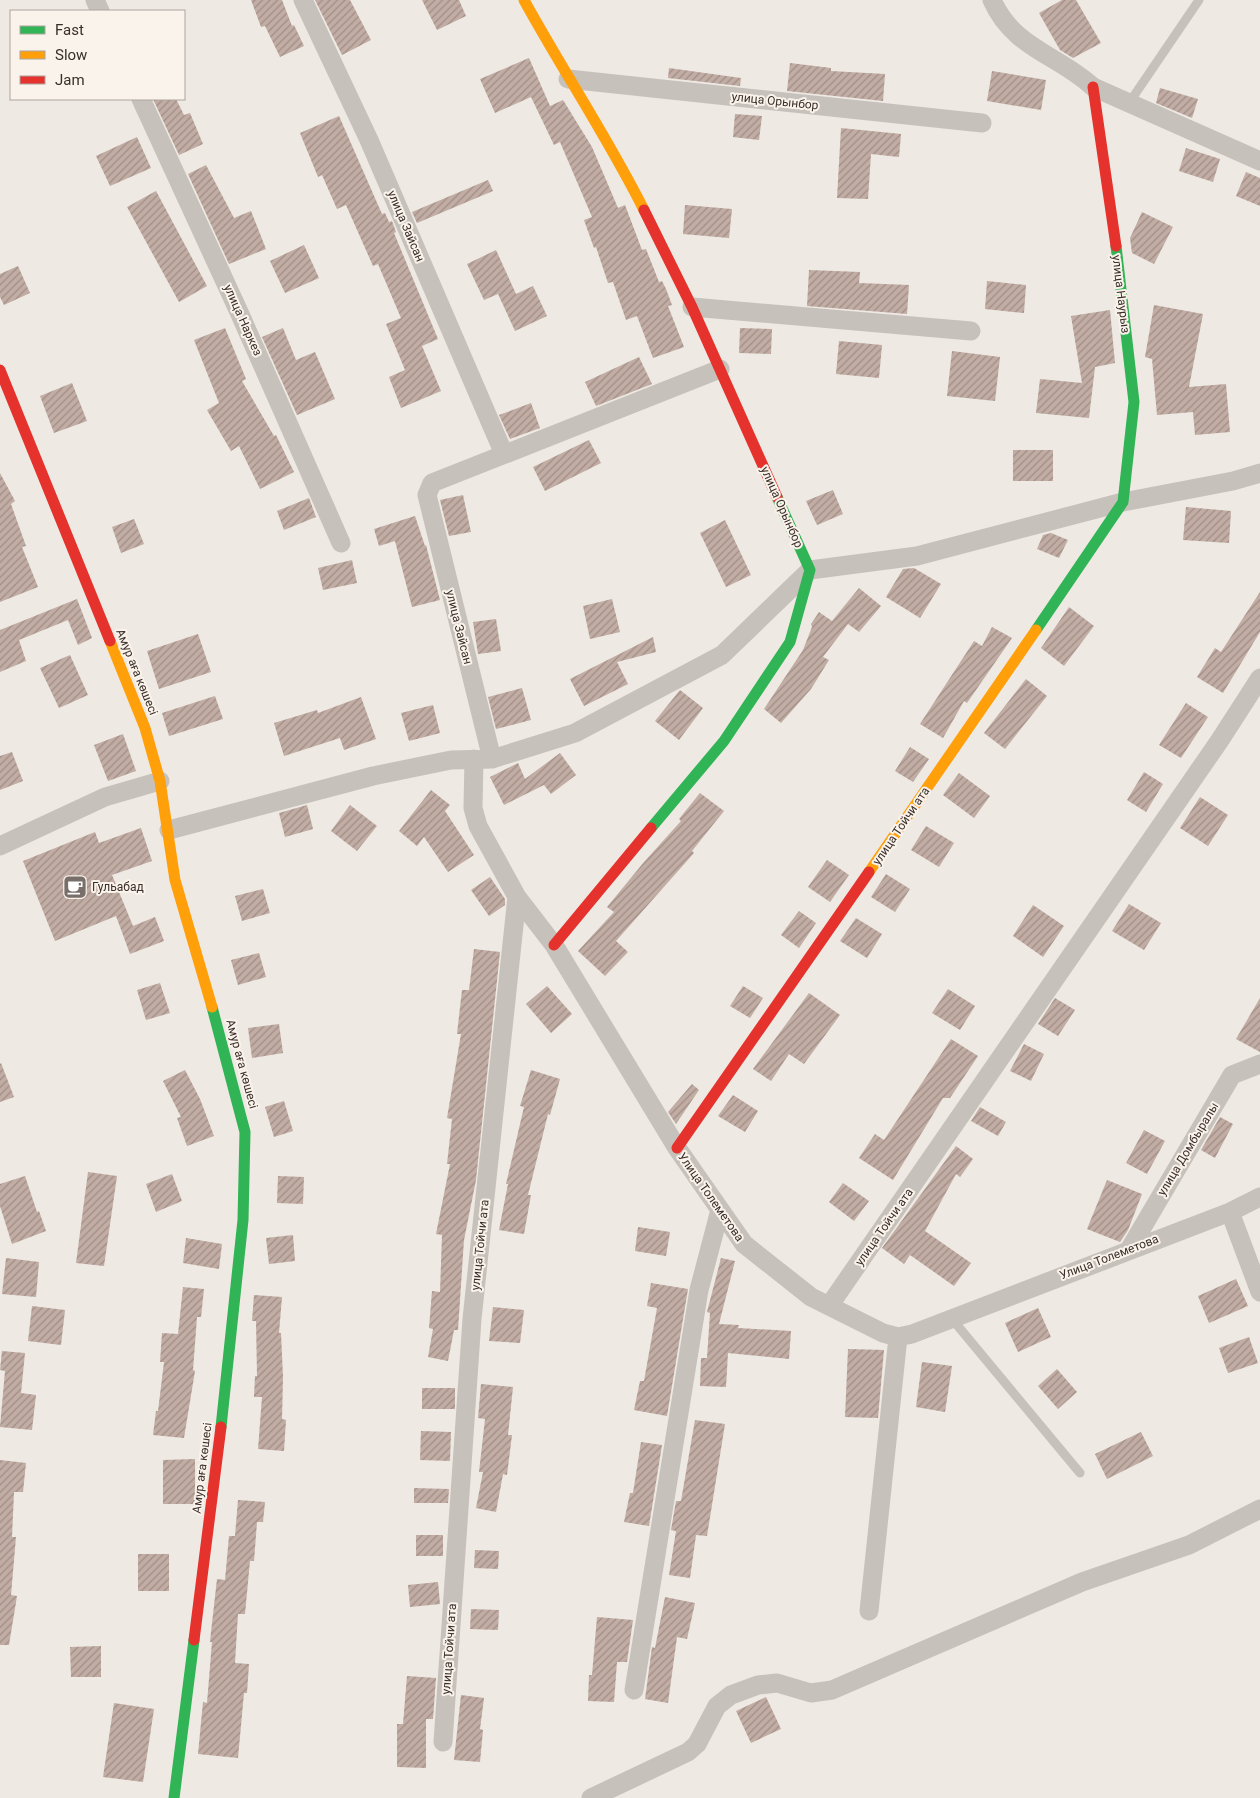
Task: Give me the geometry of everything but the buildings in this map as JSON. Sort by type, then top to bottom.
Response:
[{"type":"street","name":"улица Зайсан","points":[[303,0],[369,140],[504,454]]},
{"type":"street","name":"улица Орынбор","points":[[524,0],[568,79],[620,162],[692,307],[810,570]]},
{"type":"street","points":[[992,0],[999,16],[1022,41],[1082,77],[1093,87],[1260,161]]},
{"type":"street","name":"улица Орынбор","points":[[568,79],[982,123]]},
{"type":"street","name":"улица Наурыз","points":[[1093,87],[1124,304],[1134,402],[1123,502]]},
{"type":"street","name":"улица Наркез","points":[[141,100],[243,321],[341,543]]},
{"type":"street","points":[[692,307],[971,331]]},
{"type":"street","name":"улица Зайсан","points":[[483,759],[427,495],[432,482],[720,369]]},
{"type":"street","name":"Амур аға көшесі","points":[[0,370],[145,728],[160,781],[169,830],[175,880],[233,1080],[245,1132],[243,1220],[218,1453],[174,1798]]},
{"type":"street","points":[[169,830],[373,776],[451,760],[483,759],[575,733],[722,655],[810,570],[917,556],[1123,502],[1233,481],[1260,473]]},
{"type":"street","name":"улица Тойчи ата","points":[[677,1148],[811,958],[1123,502]]},
{"type":"street","points":[[554,945],[724,740],[790,642],[810,570]]},
{"type":"street","name":"улица Тойчи ата","points":[[829,1306],[1215,749],[1260,678]]},
{"type":"street","points":[[483,759],[473,808],[478,826],[517,897]]},
{"type":"street","points":[[0,846],[104,797],[160,781]]},
{"type":"street","name":"улица Тойчи ата","points":[[443,1742],[472,1318],[517,897]]},
{"type":"street","name":"Улица Толеметова","points":[[517,897],[554,945],[677,1148],[744,1244],[811,1297],[883,1333],[898,1336],[912,1334],[1230,1212],[1260,1197]]},
{"type":"street","name":"улица Домбыралы","points":[[1129,1250],[1232,1075],[1260,1064]]},
{"type":"street","points":[[634,1690],[699,1290],[720,1210]]},
{"type":"street","points":[[1230,1212],[1260,1292]]},
{"type":"street","points":[[868,1611],[898,1336]]},
{"type":"street","points":[[591,1798],[688,1752],[697,1744],[717,1706],[731,1695],[758,1685],[777,1683],[812,1693],[832,1690],[1082,1582],[1189,1545],[1260,1510]]},
{"type":"lane","points":[[1129,104],[1199,0]]},
{"type":"lane","points":[[951,1319],[1080,1473]]},
{"type":"traffic: fast","points":[[1036,630],[1123,502],[1134,402],[1116,246]]},
{"type":"traffic: fast","points":[[651,828],[724,741],[790,642],[810,570],[777,497]]},
{"type":"traffic: fast","points":[[212,1007],[245,1132],[243,1220],[221,1427]]},
{"type":"traffic: fast","points":[[174,1798],[194,1640]]},
{"type":"traffic: slow","points":[[524,0],[616,157],[644,210]]},
{"type":"traffic: slow","points":[[869,872],[1036,630]]},
{"type":"traffic: slow","points":[[110,641],[145,728],[160,781],[175,880],[212,1007]]},
{"type":"traffic: jam","points":[[1093,87],[1116,246]]},
{"type":"traffic: jam","points":[[644,210],[692,307],[777,497]]},
{"type":"traffic: jam","points":[[0,370],[110,641]]},
{"type":"traffic: jam","points":[[554,945],[651,828]]},
{"type":"traffic: jam","points":[[677,1148],[869,872]]},
{"type":"traffic: jam","points":[[194,1640],[221,1427]]},
{"type":"place","name":"Гульабад","points":[[75,887]]}]
